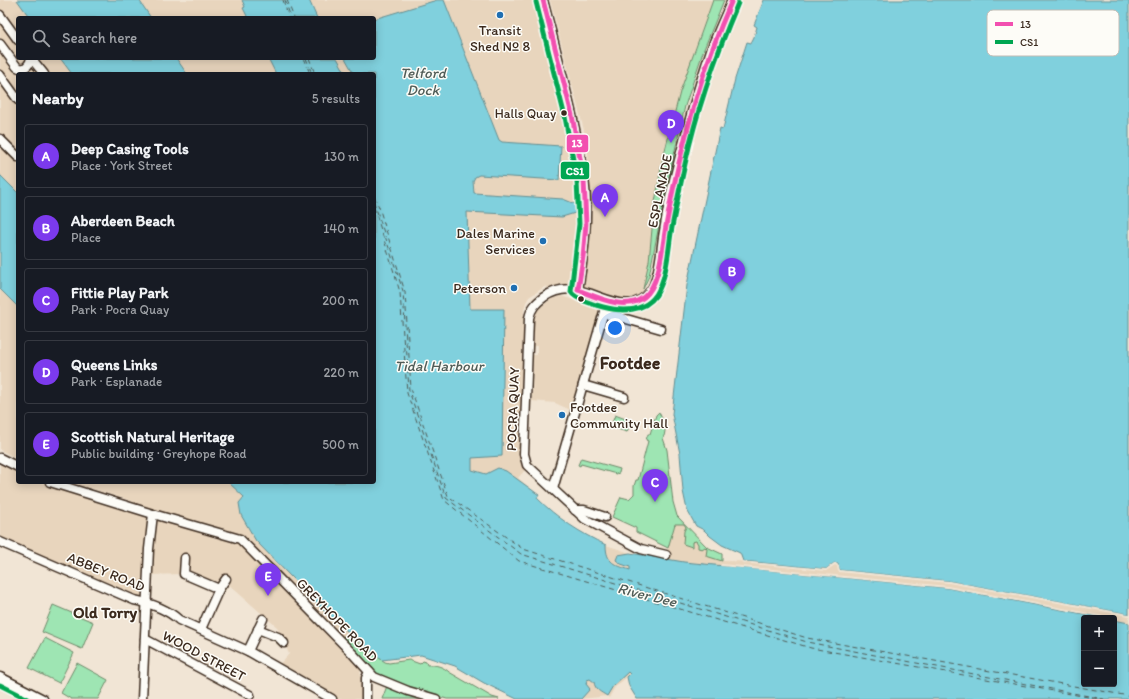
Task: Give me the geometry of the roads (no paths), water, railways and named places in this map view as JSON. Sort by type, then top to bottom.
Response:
[{"type":"street","points":[[543,0],[569,101],[582,162],[586,202],[586,232],[585,253],[578,290]]},
{"type":"street","name":"ESPLANADE","points":[[578,290],[607,301],[631,303],[639,301],[651,290],[661,254],[673,185],[694,104],[712,49],[732,0]]},
{"type":"street","points":[[0,15],[16,37]]},
{"type":"street","points":[[0,44],[20,69],[27,66],[30,60]]},
{"type":"street","points":[[33,60],[42,72]]},
{"type":"street","points":[[0,75],[16,97]]},
{"type":"street","points":[[0,139],[16,155]]},
{"type":"street","name":"POCRA QUAY","points":[[578,290],[565,290],[547,295],[535,304],[529,318],[524,459],[528,466],[585,519],[641,549],[666,555]]},
{"type":"street","points":[[552,489],[607,301]]},
{"type":"street","points":[[605,311],[610,316],[616,316],[660,329]]},
{"type":"street","points":[[583,385],[624,397]]},
{"type":"street","points":[[0,458],[16,466]]},
{"type":"street","name":"GREYHOPE ROAD","points":[[56,484],[240,539],[374,677],[436,699]]},
{"type":"street","points":[[578,513],[584,510],[605,517]]},
{"type":"street","points":[[142,699],[149,548],[153,514]]},
{"type":"street","name":"ABBEY ROAD","points":[[0,542],[134,600],[147,603],[174,615],[179,620],[248,651],[332,699]]},
{"type":"street","points":[[185,558],[184,574],[219,589]]},
{"type":"street","points":[[201,629],[219,589],[226,578]]},
{"type":"street","points":[[248,651],[263,619]]},
{"type":"street","points":[[258,629],[278,637],[284,643]]},
{"type":"street","name":"WOOD STREET","points":[[145,639],[250,695]]},
{"type":"street","points":[[366,699],[366,678],[369,672]]},
{"type":"street","points":[[0,677],[43,699]]},
{"type":"water","points":[[17,0],[139,0],[150,16],[29,16]]},
{"type":"water","points":[[242,0],[309,0],[316,16],[247,16],[243,8],[245,7]]},
{"type":"water","points":[[437,0],[444,0],[499,140],[502,142],[561,146],[559,180],[479,175],[475,177],[473,181],[474,193],[563,199],[575,204],[575,213],[562,217],[467,212],[470,309],[504,309],[502,456],[472,458],[472,470],[486,474],[498,468],[506,471],[539,495],[537,498],[561,518],[578,530],[606,545],[606,551],[612,562],[620,567],[630,570],[630,567],[621,564],[616,560],[618,555],[630,553],[684,562],[947,588],[1088,615],[1081,615],[1081,687],[1117,687],[1117,621],[1129,623],[1129,699],[637,699],[629,686],[627,677],[630,674],[628,672],[613,686],[607,696],[597,689],[594,682],[590,679],[587,680],[586,684],[590,689],[581,699],[517,699],[484,683],[455,666],[421,655],[382,660],[329,616],[256,541],[241,515],[239,503],[244,497],[230,484],[376,484],[376,72],[353,72],[346,60],[376,60],[376,18]]},
{"type":"water","points":[[764,0],[1129,0],[1129,614],[949,581],[840,570],[838,564],[834,563],[826,569],[743,561],[740,553],[722,545],[704,530],[696,526],[687,510],[683,491],[680,454],[672,414],[687,285],[720,128],[723,129],[735,79],[747,42],[751,43],[754,37],[757,27],[754,25]]},
{"type":"water","points":[[62,60],[177,60],[186,72],[70,72]]},
{"type":"water","points":[[269,60],[338,60],[345,72],[275,72]]},
{"type":"water","points":[[0,175],[16,191],[16,305],[0,289]]},
{"type":"place","name":"Transit Shed № 8","points":[[500,15]]},
{"type":"place","name":"Halls Quay","points":[[564,113]]},
{"type":"place","name":"Queens Links","points":[[671,143]]},
{"type":"place","name":"Deep Casing Tools","points":[[605,217]]},
{"type":"place","name":"Dales Marine Services","points":[[543,241]]},
{"type":"place","name":"Peterson","points":[[514,288]]},
{"type":"place","name":"Aberdeen Beach","points":[[732,291]]},
{"type":"place","name":"Footdee Community Hall","points":[[562,415]]},
{"type":"place","name":"Fittie Play Park","points":[[655,502]]},
{"type":"place","name":"Scottish Natural Heritage","points":[[268,596]]},
{"type":"district","name":"Footdee","points":[[630,363]]},
{"type":"district","name":"Old Torry","points":[[105,612]]},
{"type":"water label","name":"Telford Dock","points":[[423,82]]},
{"type":"water label","name":"Tidal Harbour","points":[[439,366]]},
{"type":"water label","name":"River Dee","points":[[647,595]]}]
